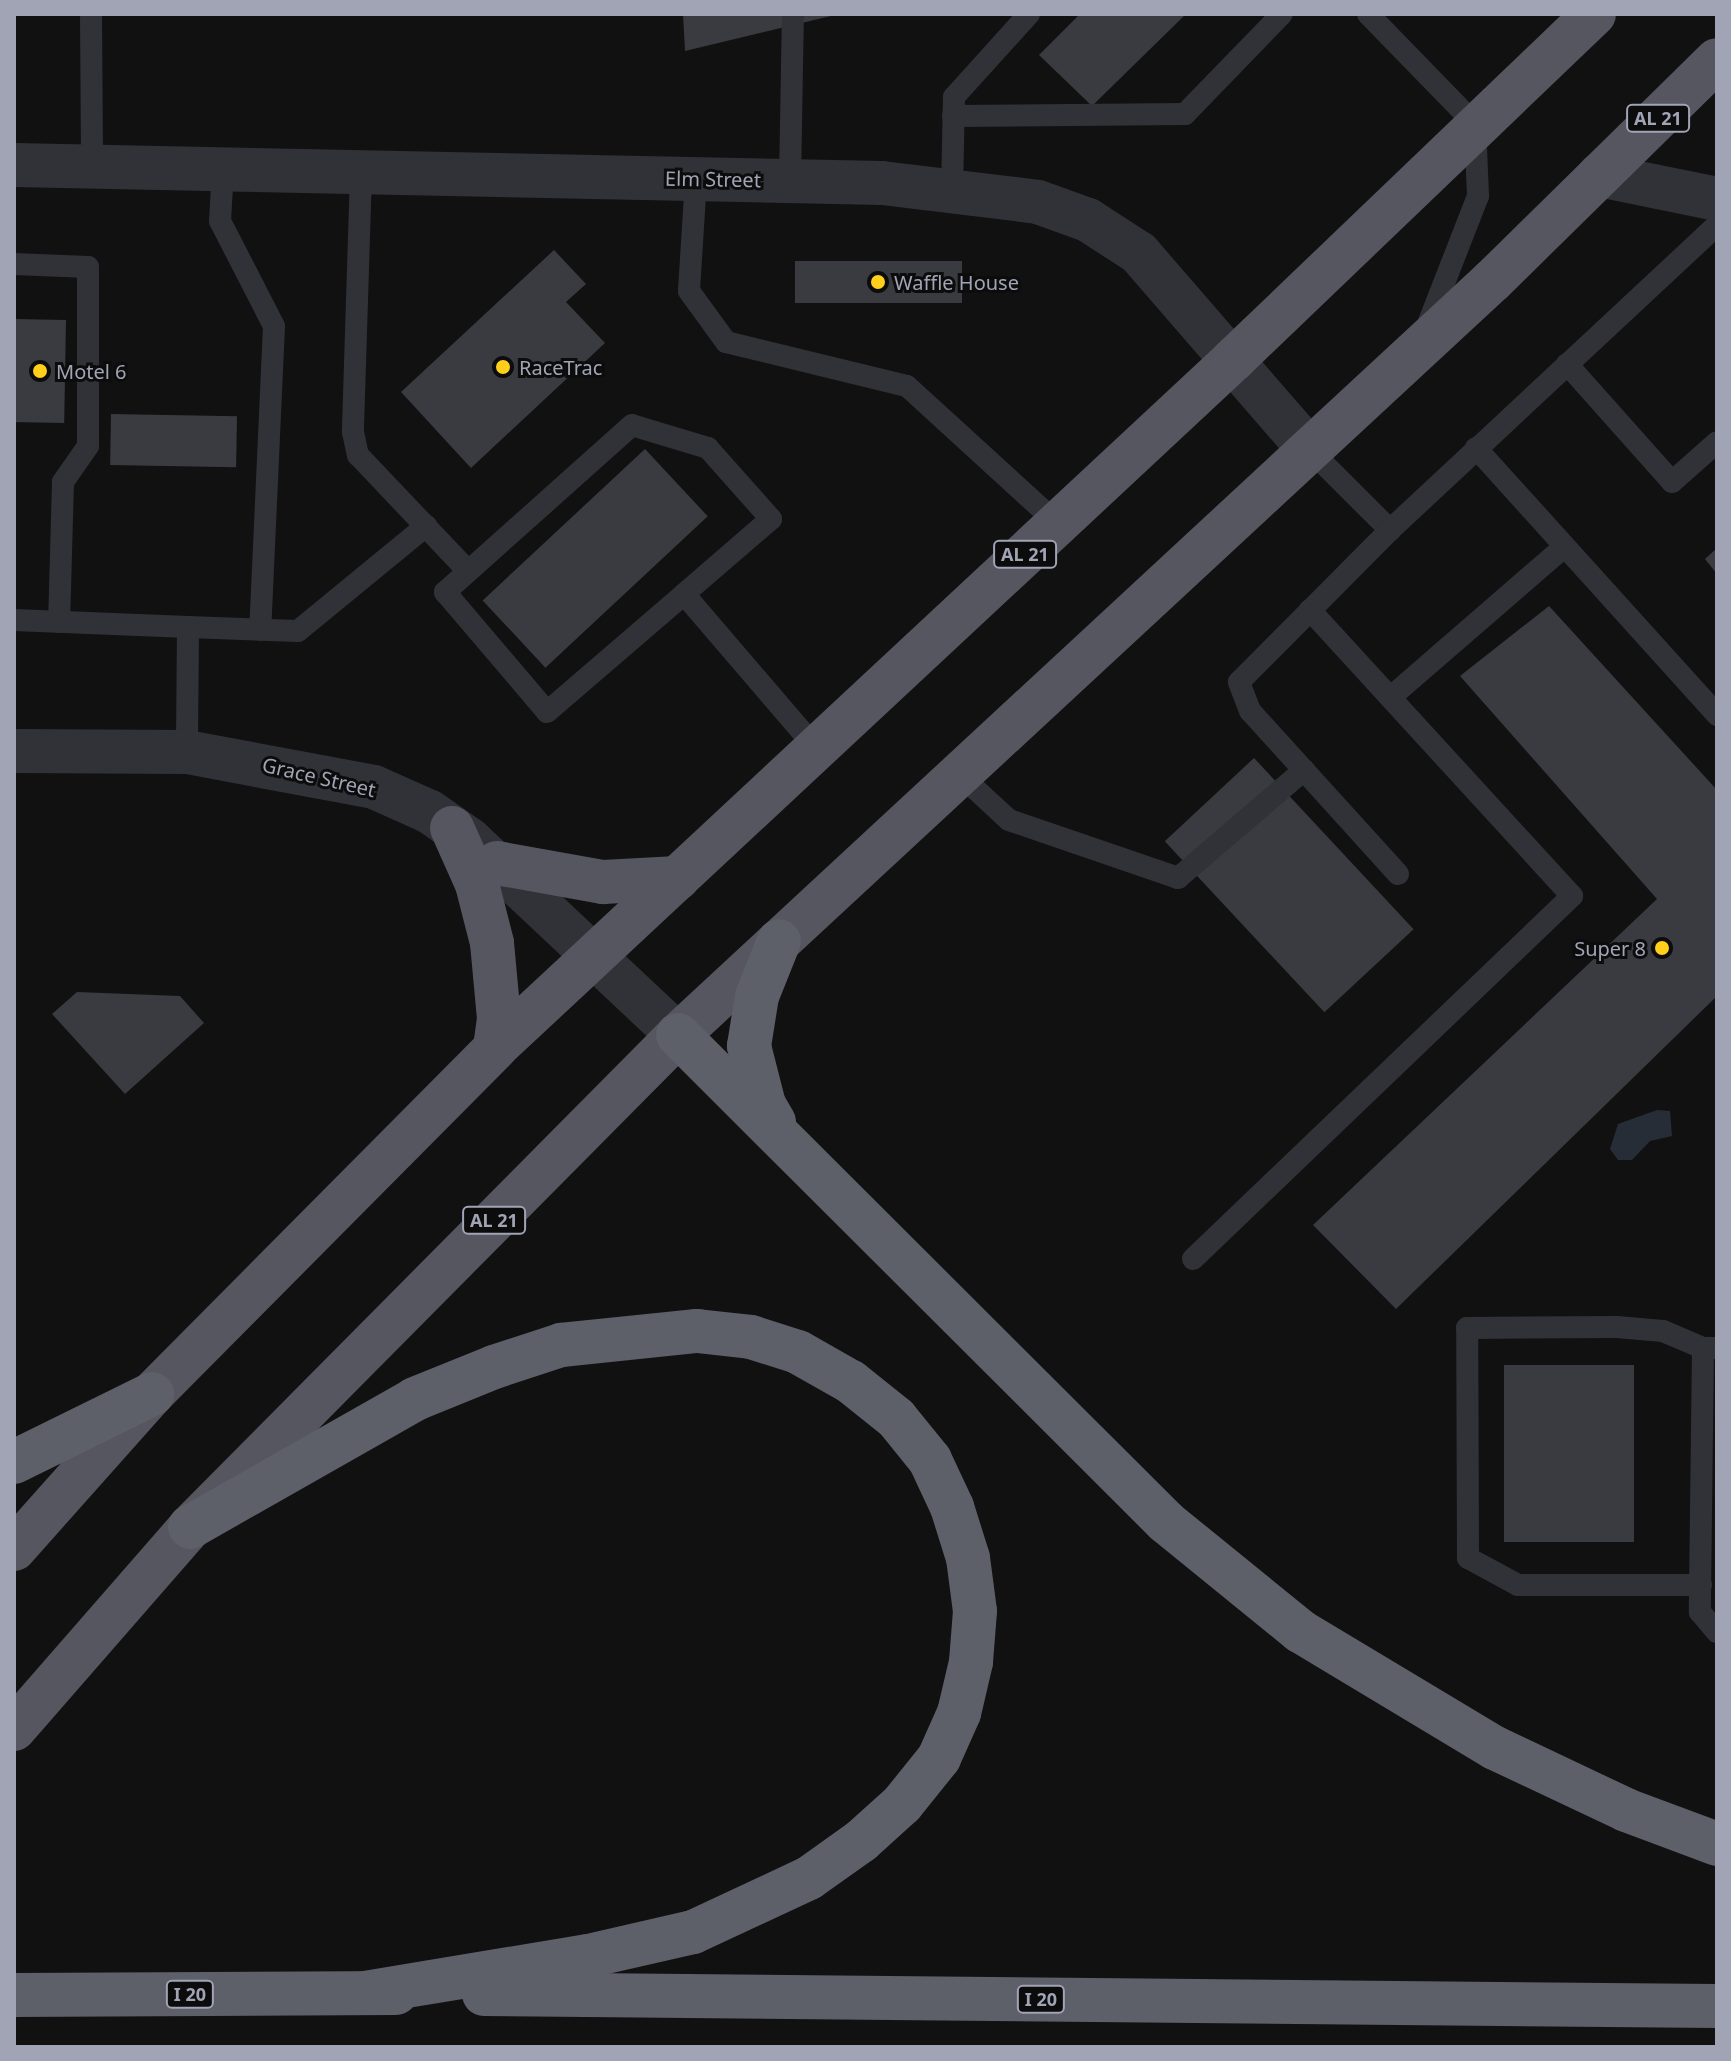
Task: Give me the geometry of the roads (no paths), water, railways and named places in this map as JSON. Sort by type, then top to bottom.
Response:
[{"type":"highway","name":"AL 21","points":[[14,1549],[152,1394],[495,1048],[1233,360],[1590,15]]},
{"type":"highway","name":"AL 21","points":[[14,1729],[190,1527],[678,1035],[1309,449],[1421,341],[1492,281],[1717,62]]},
{"type":"highway","points":[[452,828],[477,884],[492,943],[499,1008],[495,1048]]},
{"type":"highway","points":[[497,863],[603,882],[678,878]]},
{"type":"highway","points":[[779,941],[757,996],[749,1046],[764,1105],[789,1148]]},
{"type":"highway","points":[[678,1035],[1166,1522],[1300,1631],[1495,1748],[1626,1810],[1717,1844]]},
{"type":"highway","points":[[190,1527],[415,1399],[494,1367],[561,1345],[697,1331],[751,1337],[798,1352],[851,1382],[904,1429],[930,1460],[952,1507],[968,1558],[975,1611],[971,1662],[959,1713],[939,1758],[902,1804],[861,1841],[809,1878],[693,1932],[588,1956],[365,1993]]},
{"type":"highway","points":[[14,1462],[152,1394]]},
{"type":"highway","name":"I 20","points":[[14,1995],[365,1993],[1717,2006]]},
{"type":"street","name":"Elm Street","points":[[14,165],[790,181],[952,191],[1038,202],[1088,220],[1139,253],[1309,449]]},
{"type":"street","points":[[1599,175],[1717,199]]},
{"type":"street","name":"Grace Street","points":[[14,751],[187,752],[374,787],[452,828],[497,863],[678,1035]]},
{"type":"lane","points":[[91,14],[92,167]]},
{"type":"lane","points":[[790,181],[793,14]]},
{"type":"lane","points":[[952,191],[954,97],[1029,14]]},
{"type":"lane","points":[[953,116],[1185,114],[1282,14]]},
{"type":"lane","points":[[1368,14],[1475,124],[1478,196],[1421,341]]},
{"type":"lane","points":[[223,169],[220,221],[274,326],[260,630]]},
{"type":"lane","points":[[361,173],[353,432],[358,455],[468,571]]},
{"type":"lane","points":[[696,179],[689,291],[726,342],[907,386],[1058,524]]},
{"type":"lane","points":[[1398,874],[1250,711],[1239,682],[1390,530],[1717,225]]},
{"type":"lane","points":[[14,264],[88,267],[88,446],[63,482],[59,622]]},
{"type":"lane","points":[[1567,364],[1672,482],[1717,442]]},
{"type":"lane","points":[[632,425],[708,448],[771,519],[684,594],[547,712],[445,592],[632,425]]},
{"type":"lane","points":[[1476,448],[1717,715]]},
{"type":"lane","points":[[1309,449],[1390,530]]},
{"type":"lane","points":[[14,620],[298,631],[426,526]]},
{"type":"lane","points":[[1392,696],[1564,547]]},
{"type":"lane","points":[[684,594],[816,748]]},
{"type":"lane","points":[[1193,1259],[1572,896],[1310,610]]},
{"type":"lane","points":[[187,752],[188,627]]},
{"type":"lane","points":[[958,773],[1009,820],[1178,878],[1304,770]]},
{"type":"lane","points":[[1701,1585],[1518,1585],[1468,1558],[1467,1328],[1663,1331],[1710,1348],[1700,1612],[1717,1632]]},
{"type":"place","name":"Waffle House","points":[[878,282]]},
{"type":"place","name":"RaceTrac","points":[[503,367]]},
{"type":"place","name":"Motel 6","points":[[40,371]]},
{"type":"place","name":"Super 8","points":[[1662,948]]}]
